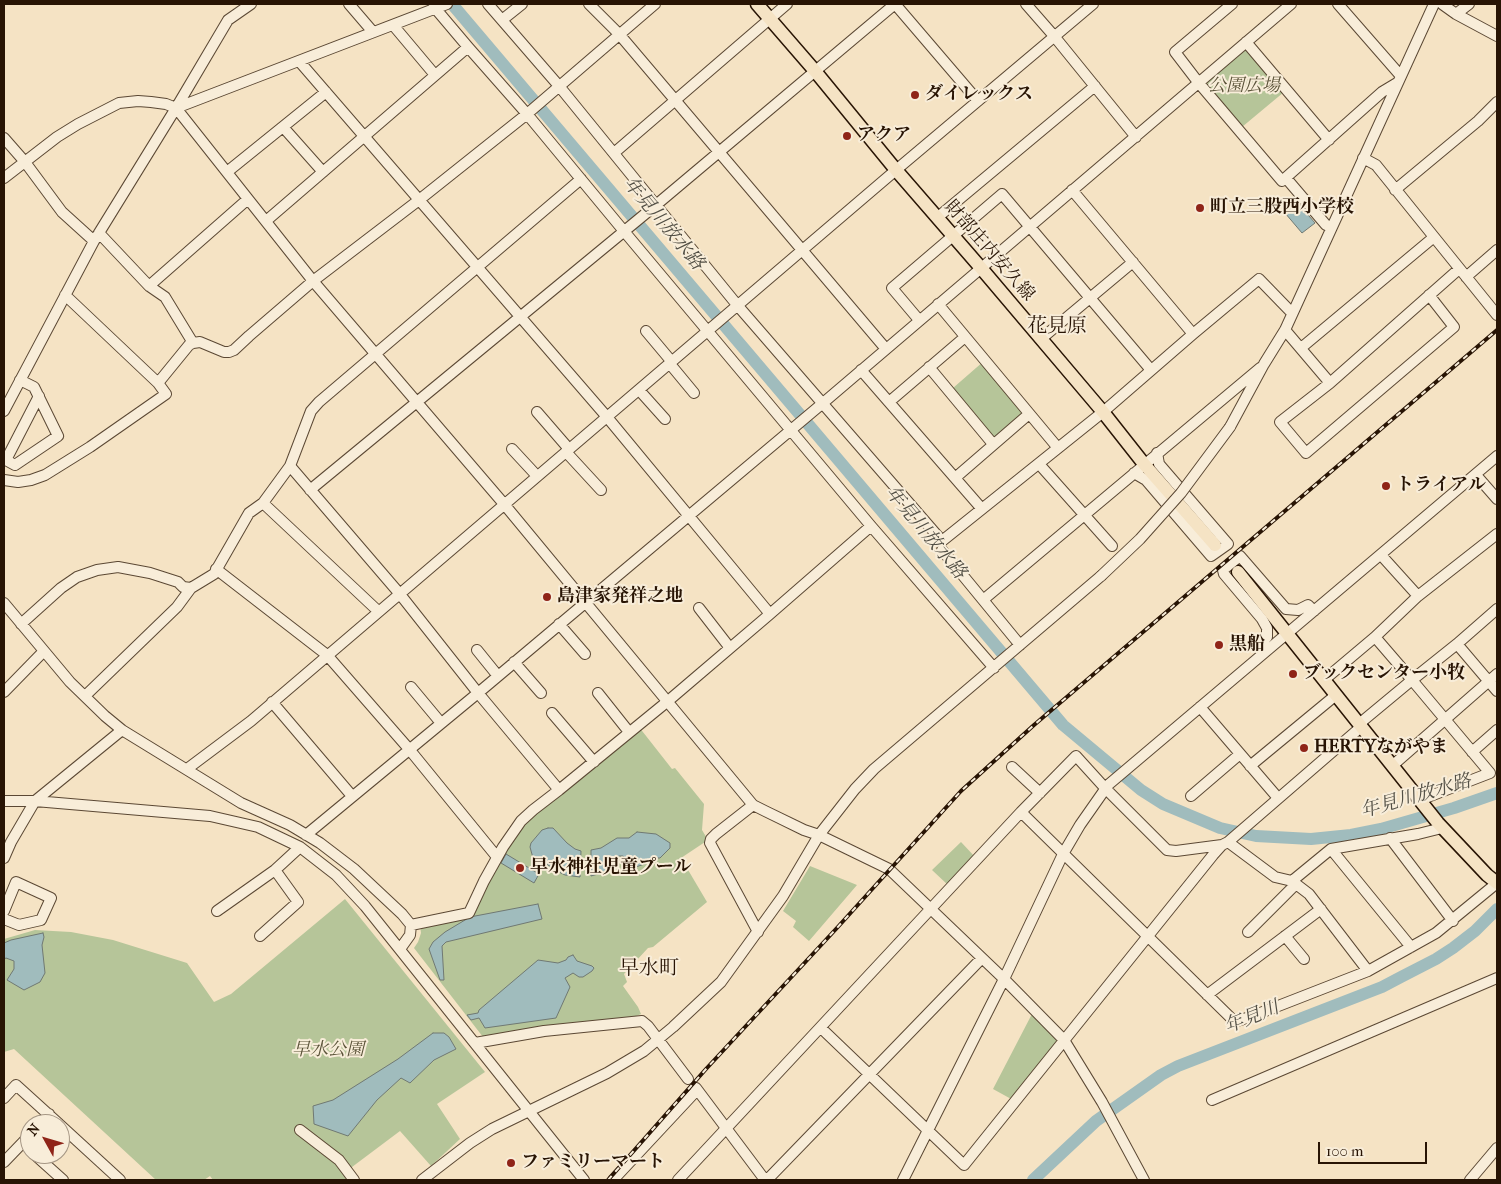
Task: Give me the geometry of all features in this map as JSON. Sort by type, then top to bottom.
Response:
[{"type":"main road","name":"財部庄内安久線","points":[[757,4],[1103,412],[1144,464],[1215,545]]},
{"type":"main road","points":[[1238,572],[1440,826],[1497,883]]},
{"type":"street","points":[[4,411],[7,397],[20,380],[96,237],[228,20],[251,4]]},
{"type":"street","points":[[349,4],[373,32]]},
{"type":"street","points":[[176,108],[393,25],[435,6],[447,4]]},
{"type":"street","points":[[488,4],[614,153],[653,207],[734,309],[942,541],[1103,412],[1259,279],[1292,313]]},
{"type":"street","points":[[502,20],[522,4]]},
{"type":"street","points":[[589,4],[619,34],[886,349]]},
{"type":"street","points":[[158,383],[189,345],[193,343],[200,342],[224,352],[234,350],[313,281],[527,114],[655,4]]},
{"type":"street","points":[[614,153],[787,4]]},
{"type":"street","points":[[310,490],[653,207],[895,4],[978,100]]},
{"type":"street","points":[[1026,4],[1136,137]]},
{"type":"street","points":[[187,770],[251,721],[399,593],[1093,4]]},
{"type":"street","points":[[1232,4],[1175,52],[1282,181],[1399,79]]},
{"type":"street","points":[[306,835],[478,693],[886,349],[1291,4]]},
{"type":"street","points":[[1338,4],[1399,79]]},
{"type":"street","points":[[422,1180],[470,1143],[492,1129],[607,1073],[644,1051],[696,1007],[721,982],[758,932],[783,896],[819,835],[855,789],[874,769],[1101,576],[1140,539],[1181,494],[1230,427],[1285,330],[1434,4]]},
{"type":"street","points":[[1442,4],[1456,14],[1497,36]]},
{"type":"street","points":[[1456,14],[1469,4]]},
{"type":"street","points":[[435,6],[625,229],[707,332],[994,668]]},
{"type":"street","points":[[393,25],[435,75]]},
{"type":"street","points":[[1246,42],[1329,140]]},
{"type":"street","points":[[266,221],[468,47]]},
{"type":"street","points":[[299,61],[606,417],[770,614]]},
{"type":"street","points":[[938,218],[1095,86]]},
{"type":"street","points":[[227,172],[326,92]]},
{"type":"street","points":[[4,178],[57,137],[120,103],[145,102],[166,104],[176,108],[313,281],[504,504],[753,805],[889,869],[1004,979],[1064,1040],[1102,1102],[1144,1180]]},
{"type":"street","points":[[1395,190],[1497,102]]},
{"type":"street","points":[[283,127],[323,172]]},
{"type":"street","points":[[4,138],[25,162],[62,212],[96,237],[149,286],[165,297],[193,343]]},
{"type":"street","points":[[1363,158],[1376,165],[1497,315]]},
{"type":"street","points":[[1286,178],[1326,225],[1332,226]]},
{"type":"street","points":[[84,696],[177,607],[191,588],[214,574],[249,513],[263,503],[290,466],[312,412],[320,402],[581,179]]},
{"type":"street","points":[[1072,190],[1193,334]]},
{"type":"street","points":[[919,320],[892,288],[1002,194],[1152,370]]},
{"type":"street","points":[[149,286],[248,199]]},
{"type":"street","points":[[1300,348],[1434,237]]},
{"type":"street","points":[[1466,277],[1497,250]]},
{"type":"street","points":[[1041,339],[1133,262]]},
{"type":"street","points":[[1429,296],[1454,327],[1306,453],[1280,422],[1330,382],[1459,268]]},
{"type":"street","points":[[4,480],[18,482],[45,475],[90,447],[166,394],[158,383],[64,295]]},
{"type":"street","points":[[938,304],[1058,448]]},
{"type":"street","points":[[1285,330],[1330,382]]},
{"type":"street","points":[[646,331],[694,393]]},
{"type":"street","points":[[889,402],[965,337]]},
{"type":"street","points":[[983,600],[1264,364]]},
{"type":"street","points":[[929,367],[993,444]]},
{"type":"street","points":[[861,370],[982,509]]},
{"type":"street","points":[[20,380],[34,387],[39,396],[58,436],[15,465],[5,460],[39,396]]},
{"type":"street","points":[[639,390],[665,419]]},
{"type":"street","points":[[537,412],[600,490]]},
{"type":"street","points":[[955,478],[1029,414]]},
{"type":"street","points":[[512,449],[537,476]]},
{"type":"street","points":[[1134,473],[1146,480],[1210,556],[1228,544],[1159,464],[1157,453]]},
{"type":"street","points":[[903,1180],[1004,979],[1063,854],[1106,787],[1497,456]]},
{"type":"street","points":[[1039,464],[1112,546]]},
{"type":"street","points":[[290,466],[399,593],[478,693],[559,790]]},
{"type":"street","points":[[1476,475],[1497,499]]},
{"type":"street","points":[[263,503],[378,611]]},
{"type":"street","points":[[411,925],[469,913],[497,857],[521,821],[668,701],[871,526]]},
{"type":"street","points":[[1324,680],[1376,637],[1418,596],[1497,534]]},
{"type":"street","points":[[942,550],[1018,647]]},
{"type":"street","points":[[1381,555],[1418,596]]},
{"type":"street","points":[[1264,652],[1260,645],[1267,637],[1267,628],[1262,619],[1224,574],[1223,570],[1240,556],[1286,609],[1298,610],[1308,605],[1314,611]]},
{"type":"street","points":[[20,624],[61,588],[77,577],[97,570],[118,567],[150,573],[178,582],[182,587],[191,588]]},
{"type":"street","points":[[216,569],[327,655],[409,749],[497,857]]},
{"type":"street","points":[[4,603],[20,624],[84,696],[122,730],[241,803],[290,825],[333,852],[354,869],[402,914],[411,925],[410,935],[400,949]]},
{"type":"street","points":[[699,608],[730,648]]},
{"type":"street","points":[[821,1028],[964,1165],[1213,855],[1412,680],[1497,610]]},
{"type":"street","points":[[560,624],[585,654]]},
{"type":"street","points":[[1376,637],[1472,752],[1493,772],[1421,801]]},
{"type":"street","points":[[1457,644],[1493,678],[1497,690]]},
{"type":"street","points":[[477,650],[498,676]]},
{"type":"street","points":[[4,692],[44,651]]},
{"type":"street","points":[[514,662],[541,693]]},
{"type":"street","points":[[1392,766],[1493,678]]},
{"type":"street","points":[[411,687],[441,723]]},
{"type":"street","points":[[598,693],[629,732]]},
{"type":"street","points":[[1250,766],[1336,695]]},
{"type":"street","points":[[272,702],[352,796]]},
{"type":"street","points":[[1200,707],[1278,798]]},
{"type":"street","points":[[552,713],[594,762]]},
{"type":"street","points":[[4,858],[7,841],[35,802],[122,730]]},
{"type":"street","points":[[1472,752],[1497,730]]},
{"type":"street","points":[[1191,796],[1240,754]]},
{"type":"street","points":[[678,1180],[1021,812],[1076,756],[1167,850],[1176,851],[1225,844],[1275,877],[1294,883],[1309,894],[1368,971]]},
{"type":"street","points":[[1012,767],[1040,793]]},
{"type":"street","points":[[4,801],[210,816],[258,827],[300,847],[320,861],[351,891],[400,949],[584,1180]]},
{"type":"street","points":[[753,805],[716,834],[710,843],[758,932]]},
{"type":"street","points":[[1021,812],[1230,1019],[1237,1021],[1368,971],[1436,933],[1497,883]]},
{"type":"street","points":[[1248,932],[1294,883],[1331,849],[1440,826]]},
{"type":"street","points":[[1390,838],[1453,921]]},
{"type":"street","points":[[217,911],[275,870],[300,847]]},
{"type":"street","points":[[1331,849],[1411,947]]},
{"type":"street","points":[[260,936],[298,902],[275,870]]},
{"type":"street","points":[[4,911],[16,882],[51,898],[40,920],[19,925],[4,919]]},
{"type":"street","points":[[1207,995],[1321,909]]},
{"type":"street","points":[[1285,936],[1304,959]]},
{"type":"street","points":[[613,1180],[696,1089],[766,1180],[982,958]]},
{"type":"street","points":[[1212,1100],[1497,978]]},
{"type":"street","points":[[475,1043],[544,1031],[642,1021],[659,1039],[688,1079]]},
{"type":"street","points":[[4,1098],[16,1085],[49,1114]]},
{"type":"street","points":[[300,1130],[339,1160],[354,1180]]},
{"type":"street","points":[[70,1133],[120,1180]]},
{"type":"street","points":[[1470,1180],[1497,1148]]},
{"type":"street","points":[[4,1162],[20,1150]]},
{"type":"street","points":[[45,1164],[63,1180]]},
{"type":"green space","name":"公園広場","points":[[1246,48],[1284,92],[1242,127],[1203,82]]},
{"type":"green space","points":[[984,361],[1027,411],[995,439],[953,388]]},
{"type":"green space","points":[[639,727],[672,769],[675,768],[704,804],[702,830],[708,840],[681,858],[707,902],[653,947],[648,948],[624,974],[627,982],[623,986],[641,1014],[632,1018],[483,1037],[414,948],[421,933],[420,925],[466,916],[522,822]]},
{"type":"green space","points":[[961,842],[976,858],[949,886],[932,870]]},
{"type":"green space","points":[[810,866],[857,885],[809,941],[793,927],[796,921],[783,911]]},
{"type":"green space","name":"早水公園","points":[[345,899],[485,1072],[437,1104],[460,1139],[431,1166],[400,1131],[344,1173],[348,1180],[213,1180],[210,1176],[204,1180],[156,1180],[14,1049],[4,1052],[4,939],[35,930],[71,932],[113,940],[187,963],[214,1002],[231,994]]},
{"type":"green space","points":[[1033,1012],[1058,1042],[1013,1100],[993,1089]]},
{"type":"water","points":[[1297,202],[1315,223],[1302,233],[1285,213]]},
{"type":"water","points":[[553,828],[567,843],[581,851],[580,877],[565,875],[544,862],[533,858],[530,847],[531,843],[542,830]]},
{"type":"water","points":[[637,832],[656,834],[670,843],[670,848],[660,858],[650,858],[647,863],[636,867],[623,856],[619,856],[605,872],[591,876],[591,850],[601,848],[617,838],[629,838]]},
{"type":"water","name":"早水神社児童プール","points":[[506,854],[539,874],[534,883],[501,863]]},
{"type":"water","points":[[538,904],[542,919],[446,942],[442,946],[444,980],[440,980],[429,949],[433,942],[445,932],[470,917]]},
{"type":"water","points":[[43,933],[42,945],[45,973],[40,982],[24,990],[7,980],[14,969],[14,961],[4,959],[4,943]]},
{"type":"water","points":[[573,955],[577,961],[594,968],[583,977],[573,973],[565,978],[570,987],[556,1018],[485,1028],[479,1018],[471,1020],[467,1015],[478,1013],[479,1010],[538,960],[558,963]]},
{"type":"water","points":[[433,1033],[444,1033],[449,1037],[456,1049],[434,1060],[410,1083],[401,1078],[377,1100],[348,1136],[314,1124],[313,1106],[333,1100],[398,1059]]},
{"type":"waterway","name":"年見川放水路","points":[[452,4],[1063,725],[1141,790],[1163,804],[1220,828],[1256,836],[1311,839],[1351,835],[1381,829],[1454,808],[1497,793]]},
{"type":"waterway","name":"年見川","points":[[1033,1180],[1096,1121],[1161,1075],[1178,1066],[1382,987],[1453,948],[1475,931],[1497,909]]},
{"type":"tunnel","points":[[1215,545],[1238,572]]},
{"type":"railway","points":[[608,1180],[706,1069],[961,791],[1034,725],[1497,330]]},
{"type":"place","name":"ダイレックス","points":[[915,95]]},
{"type":"place","name":"アクア","points":[[847,136]]},
{"type":"place","name":"町立三股西小学校","points":[[1200,208]]},
{"type":"place","name":"トライアル","points":[[1386,486]]},
{"type":"place","name":"島津家発祥之地","points":[[547,597]]},
{"type":"place","name":"黒船","points":[[1219,645]]},
{"type":"place","name":"ブックセンター小牧","points":[[1293,674]]},
{"type":"place","name":"HERTYながやま","points":[[1304,748]]},
{"type":"place","name":"早水神社児童プール","points":[[520,868]]},
{"type":"place","name":"ファミリーマート","points":[[511,1163]]},
{"type":"district","name":"花見原","points":[[1057,327]]},
{"type":"district","name":"早水町","points":[[649,969]]}]
